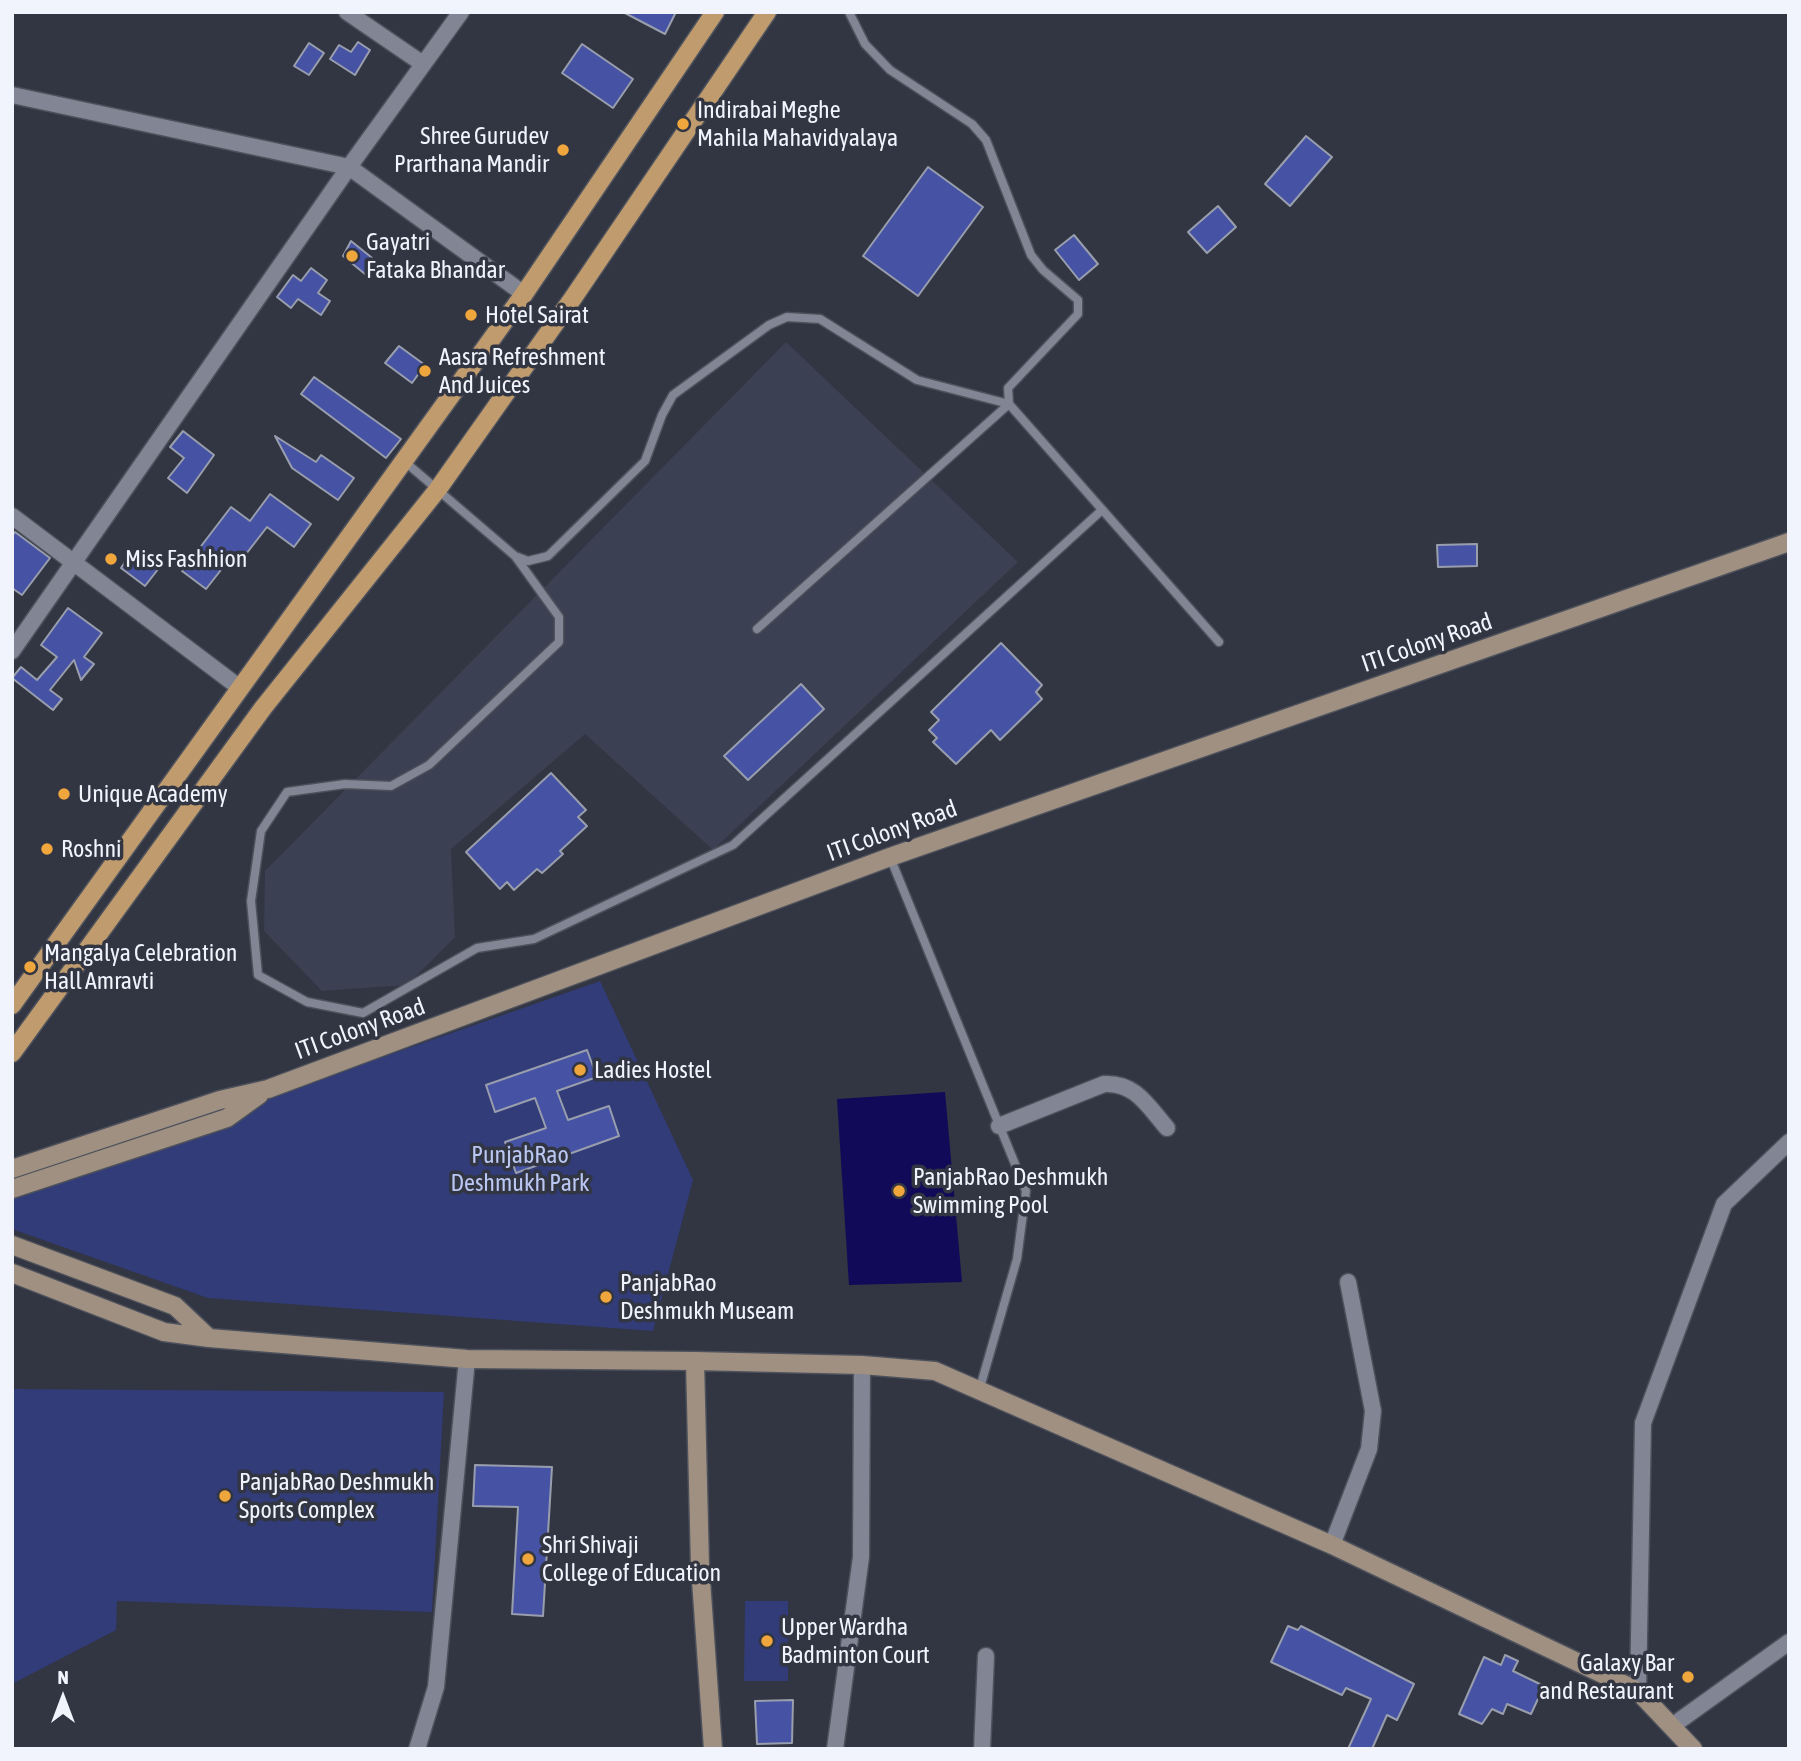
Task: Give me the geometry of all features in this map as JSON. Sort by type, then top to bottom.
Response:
[{"type":"main road","points":[[14,999],[38,972],[524,294],[715,12]]},
{"type":"main road","points":[[12,1053],[263,708],[438,489],[573,298],[767,12]]},
{"type":"main road","points":[[38,972],[57,991]]},
{"type":"street","points":[[347,12],[423,64]]},
{"type":"street","points":[[12,651],[77,562],[349,167],[461,12]]},
{"type":"street","points":[[12,95],[349,167],[524,294]]},
{"type":"street","points":[[12,516],[77,562],[240,688]]},
{"type":"street","name":"ITI Colony Road","points":[[12,1169],[220,1100],[268,1089],[890,857],[1789,542]]},
{"type":"street","points":[[999,1126],[1104,1084],[1119,1083],[1133,1089],[1167,1128]]},
{"type":"street","points":[[12,1189],[226,1118],[268,1089]]},
{"type":"street","points":[[1638,1691],[1643,1423],[1724,1204],[1789,1142]]},
{"type":"street","points":[[12,1245],[175,1306],[209,1338]]},
{"type":"street","points":[[12,1273],[164,1332],[209,1338],[467,1359],[862,1365],[935,1371],[1332,1545],[1638,1691],[1693,1749]]},
{"type":"street","points":[[1332,1545],[1373,1432],[1373,1412],[1348,1282]]},
{"type":"street","points":[[416,1749],[436,1687],[467,1359]]},
{"type":"street","points":[[695,1361],[700,1566],[713,1749]]},
{"type":"street","points":[[835,1749],[861,1557],[862,1365]]},
{"type":"street","points":[[1672,1726],[1789,1642]]},
{"type":"street","points":[[982,1749],[986,1656]]},
{"type":"lane","points":[[849,12],[865,44],[890,70],[972,124],[986,140],[1031,255],[1078,300],[1078,314],[1008,388],[1009,404]]},
{"type":"lane","points":[[515,556],[528,561],[548,556],[645,461],[662,415],[673,396],[769,325],[786,317],[820,319],[929,385],[1009,404],[1219,642]]},
{"type":"lane","points":[[757,629],[1009,404]]},
{"type":"lane","points":[[404,461],[515,556],[559,617],[559,642],[429,765],[391,786],[345,784],[288,792],[261,831],[251,901],[258,975],[307,1002],[363,1013],[477,948],[534,939],[733,845],[1102,510]]},
{"type":"lane","points":[[890,857],[1026,1191],[1017,1259],[979,1391]]},
{"type":"shaded area","points":[[786,342],[1018,562],[713,850],[585,734],[451,849],[455,937],[407,985],[322,991],[264,931],[265,871]]},
{"type":"shaded area","name":"PanjabRao Deshmukh Swimming Pool","points":[[945,1092],[962,1282],[849,1285],[837,1099]]},
{"type":"green space","name":"PunjabRao Deshmukh Park","points":[[600,981],[693,1180],[653,1331],[208,1298],[12,1229],[12,1187]]},
{"type":"green space","name":"PanjabRao Deshmukh Sports Complex","points":[[12,1389],[444,1392],[432,1612],[117,1601],[116,1630],[12,1684]]},
{"type":"green space","name":"Upper Wardha Badminton Court","points":[[745,1601],[788,1601],[788,1681],[744,1681]]},
{"type":"building","points":[[623,12],[676,12],[665,34]]},
{"type":"building","points":[[358,42],[370,50],[355,75],[330,59],[339,45],[351,52]]},
{"type":"building","points":[[309,43],[324,53],[309,75],[294,66]]},
{"type":"building","points":[[582,44],[633,79],[613,108],[562,73]]},
{"type":"building","points":[[1306,136],[1332,157],[1290,206],[1265,184]]},
{"type":"building","points":[[928,167],[983,207],[918,296],[863,256]]},
{"type":"building","points":[[1218,206],[1236,227],[1207,253],[1188,232]]},
{"type":"building","points":[[1074,235],[1098,264],[1079,280],[1055,250]]},
{"type":"building","points":[[351,241],[381,265],[371,279],[343,256]]},
{"type":"building","points":[[311,268],[327,280],[318,293],[330,301],[321,315],[298,299],[291,308],[277,297],[293,275],[301,281]]},
{"type":"building","points":[[399,346],[425,365],[412,383],[385,363]]},
{"type":"building","points":[[314,377],[401,439],[386,458],[301,394]]},
{"type":"building","points":[[183,431],[214,455],[187,493],[168,478],[184,458],[170,447]]},
{"type":"building","points":[[275,436],[316,462],[321,455],[354,478],[338,500],[292,468]]},
{"type":"building","points":[[270,494],[311,524],[294,547],[267,527],[236,567],[228,561],[206,589],[182,571],[231,507],[250,521]]},
{"type":"building","points":[[15,532],[50,558],[22,595],[12,588],[12,536]]},
{"type":"building","points":[[1477,544],[1477,566],[1438,567],[1437,545]]},
{"type":"building","points":[[131,553],[139,558],[141,555],[159,568],[145,586],[121,568]]},
{"type":"building","points":[[68,608],[102,633],[84,657],[94,664],[81,680],[74,660],[50,690],[62,699],[53,710],[12,678],[21,667],[37,680],[57,657],[41,645]]},
{"type":"building","points":[[1001,643],[1042,685],[1036,692],[1042,699],[1000,740],[991,730],[956,764],[933,742],[937,738],[929,730],[939,720],[931,712]]},
{"type":"building","points":[[801,684],[824,709],[748,780],[724,756]]},
{"type":"building","points":[[551,773],[586,810],[578,817],[587,826],[560,851],[563,854],[542,873],[537,869],[514,890],[507,882],[500,889],[466,852]]},
{"type":"building","points":[[587,1050],[597,1077],[557,1091],[568,1120],[609,1106],[619,1136],[516,1173],[505,1142],[546,1128],[535,1098],[495,1112],[486,1085]]},
{"type":"building","points":[[475,1465],[552,1467],[543,1616],[512,1614],[518,1507],[473,1506]]},
{"type":"building","points":[[1288,1626],[1298,1630],[1301,1626],[1414,1684],[1397,1720],[1387,1715],[1372,1749],[1348,1749],[1371,1699],[1346,1688],[1342,1695],[1271,1662]]},
{"type":"building","points":[[1505,1655],[1518,1661],[1513,1671],[1544,1686],[1531,1714],[1507,1704],[1503,1714],[1492,1709],[1482,1724],[1459,1714],[1484,1657],[1501,1665]]},
{"type":"building","points":[[793,1700],[792,1743],[757,1744],[755,1701]]},
{"type":"place","name":"Indirabai Meghe Mahila Mahavidyalaya","points":[[683,124]]},
{"type":"place","name":"Shree Gurudev Prarthana Mandir","points":[[563,150]]},
{"type":"place","name":"Gayatri Fataka Bhandar","points":[[352,256]]},
{"type":"place","name":"Hotel Sairat","points":[[471,315]]},
{"type":"place","name":"Aasra Refreshment And Juices","points":[[425,371]]},
{"type":"place","name":"Miss Fashhion","points":[[111,559]]},
{"type":"place","name":"Unique Academy","points":[[64,794]]},
{"type":"place","name":"Roshni","points":[[47,849]]},
{"type":"place","name":"Mangalya Celebration Hall Amravti","points":[[30,967]]},
{"type":"place","name":"Ladies Hostel","points":[[580,1070]]},
{"type":"place","name":"PanjabRao Deshmukh Swimming Pool","points":[[899,1191]]},
{"type":"place","name":"PanjabRao Deshmukh Museam","points":[[606,1297]]},
{"type":"place","name":"PanjabRao Deshmukh Sports Complex","points":[[225,1496]]},
{"type":"place","name":"Shri Shivaji College of Education","points":[[528,1559]]},
{"type":"place","name":"Upper Wardha Badminton Court","points":[[767,1641]]},
{"type":"place","name":"Galaxy Bar and Restaurant","points":[[1688,1677]]}]
